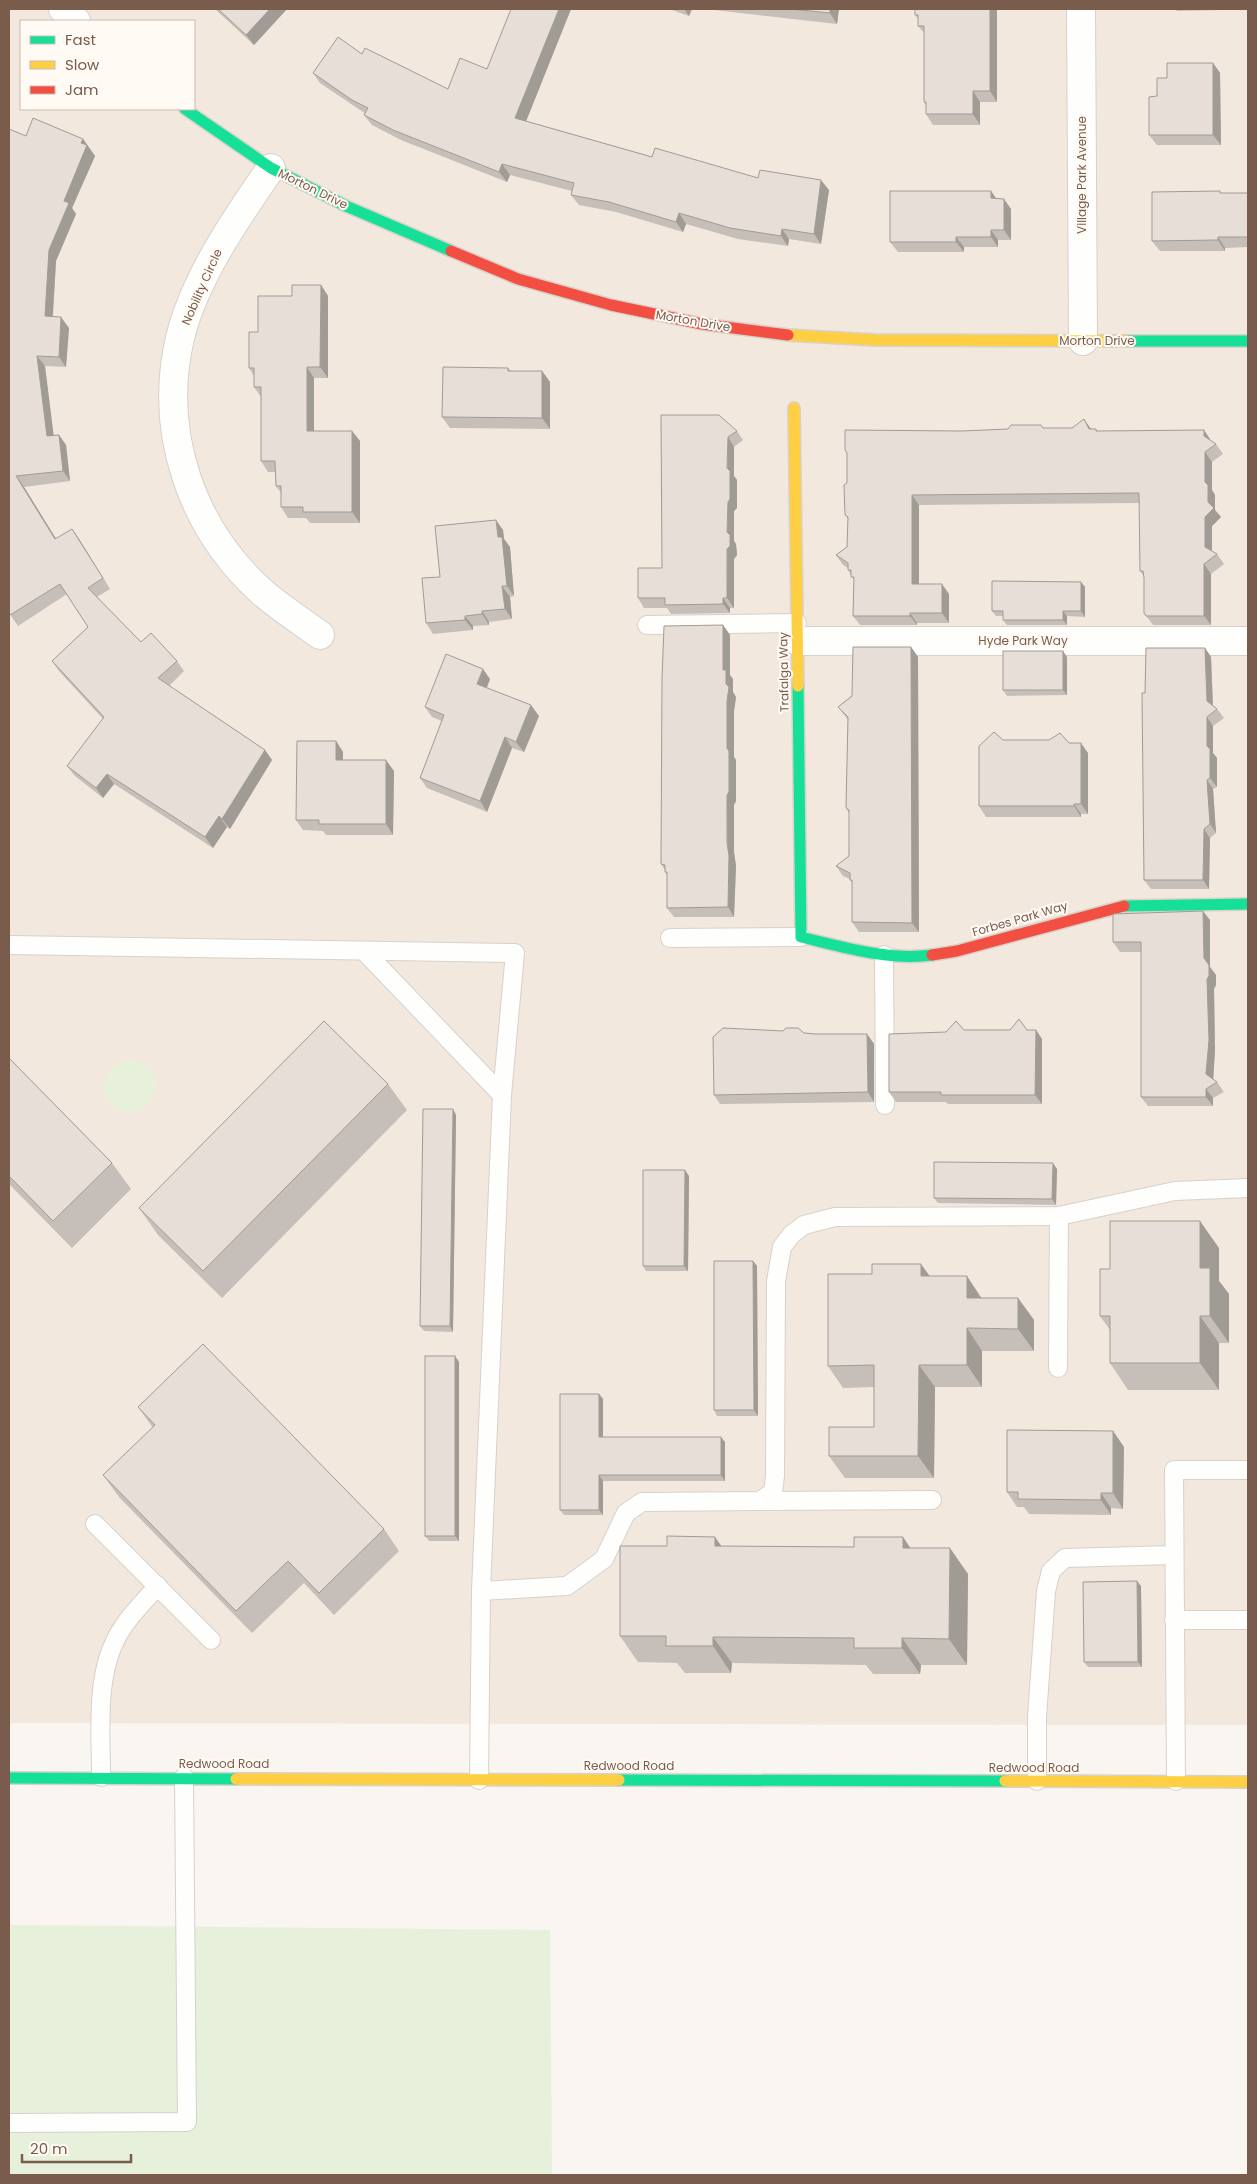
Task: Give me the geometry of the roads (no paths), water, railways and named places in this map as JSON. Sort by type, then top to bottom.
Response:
[{"type":"street","name":"Village Park Avenue","points":[[1080,9],[1083,342]]},
{"type":"street","name":"Morton Drive","points":[[186,110],[271,168],[346,206],[518,279],[611,305],[702,324],[805,336],[875,340],[1248,341]]},
{"type":"street","name":"Nobility Circle","points":[[271,168],[219,249],[198,292],[180,337],[173,386],[175,436],[187,483],[206,524],[233,562],[262,593],[320,635]]},
{"type":"street","name":"Trafalga Way","points":[[794,408],[801,937]]},
{"type":"street","name":"Hyde Park Way","points":[[797,632],[1248,641]]},
{"type":"street","name":"Forbes Park Way","points":[[801,937],[884,954],[922,956],[957,951],[1126,905],[1248,904]]},
{"type":"street","name":"Redwood Road","points":[[9,1778],[184,1777],[480,1780],[1248,1782]]},
{"type":"lane","points":[[647,625],[797,632]]},
{"type":"lane","points":[[670,938],[801,937]]},
{"type":"lane","points":[[9,945],[515,953],[502,1095],[481,1592],[480,1780]]},
{"type":"lane","points":[[364,951],[502,1095]]},
{"type":"lane","points":[[884,954],[885,1105]]},
{"type":"lane","points":[[760,1501],[773,1492],[775,1476],[776,1281],[782,1246],[792,1234],[804,1225],[835,1217],[1059,1216],[1175,1191],[1248,1188]]},
{"type":"lane","points":[[1058,1368],[1059,1216]]},
{"type":"lane","points":[[1176,1781],[1174,1470],[1248,1470]]},
{"type":"lane","points":[[481,1592],[567,1586],[604,1559],[626,1513],[642,1502],[932,1500]]},
{"type":"lane","points":[[95,1524],[211,1640]]},
{"type":"lane","points":[[1037,1781],[1038,1708],[1046,1591],[1051,1571],[1065,1558],[1174,1555]]},
{"type":"lane","points":[[101,1777],[101,1713],[107,1660],[122,1628],[158,1586]]},
{"type":"lane","points":[[1174,1620],[1248,1620]]},
{"type":"lane","points":[[9,2123],[187,2122],[184,1777]]}]
